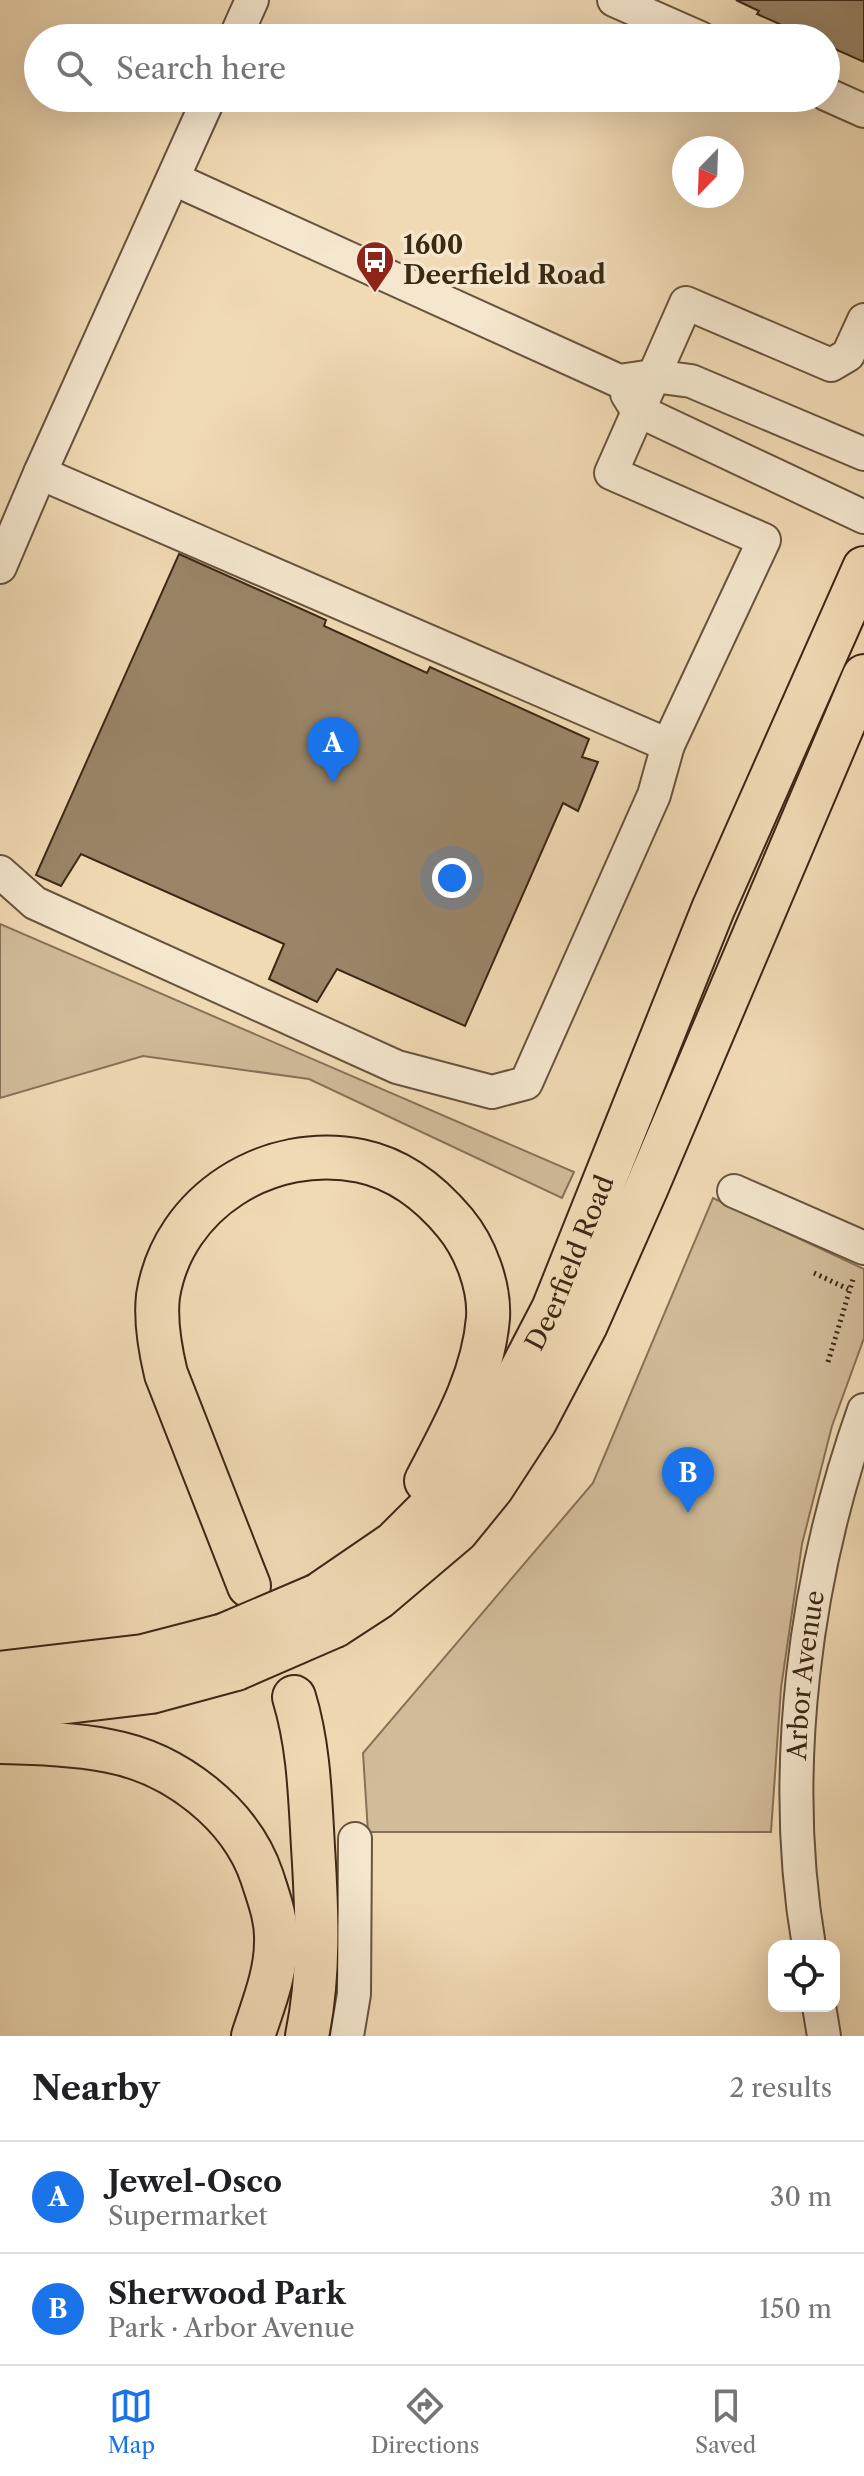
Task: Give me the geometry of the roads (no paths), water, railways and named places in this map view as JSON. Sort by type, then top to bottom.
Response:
[{"type":"main road","name":"Deerfield Road","points":[[326,1610],[431,1506],[463,1467],[504,1403],[553,1309],[713,909],[864,568]]},
{"type":"main road","name":"Deerfield Road","points":[[0,1710],[151,1692],[230,1652],[326,1610],[378,1598],[457,1531],[492,1488],[535,1422],[586,1325],[864,676]]},
{"type":"main road","points":[[249,1586],[166,1374],[158,1341],[158,1297],[167,1264],[185,1229],[210,1200],[233,1182],[282,1161],[337,1157],[364,1161],[404,1177],[438,1202],[465,1236],[481,1271],[489,1315],[482,1362],[473,1387],[394,1543]]},
{"type":"main road","name":"Deerfield Road","points":[[0,1673],[143,1656],[230,1652]]},
{"type":"main road","points":[[294,1697],[304,1728],[309,1767],[317,1919],[313,2009],[307,2036]]},
{"type":"main road","points":[[0,1742],[110,1751],[134,1758],[181,1780],[215,1804],[239,1830],[255,1857],[275,1913],[277,1941],[274,1969],[253,2036]]},
{"type":"street","points":[[241,24],[252,0]]},
{"type":"street","points":[[614,0],[668,24]]},
{"type":"street","points":[[840,100],[864,111]]},
{"type":"street","points":[[0,567],[203,112]]},
{"type":"street","points":[[174,179],[619,381],[653,376],[691,381],[864,454]]},
{"type":"street","points":[[0,872],[35,903],[397,1067],[492,1092],[526,1083],[654,795],[668,745],[764,540],[611,473],[637,410],[686,303],[831,365],[848,355],[864,320]]},
{"type":"street","points":[[619,381],[637,410],[864,517]]},
{"type":"street","points":[[40,473],[668,745]]},
{"type":"street","points":[[627,1127],[664,1146]]},
{"type":"street","points":[[734,1191],[861,1257]]},
{"type":"street","name":"Arbor Avenue","points":[[808,1940],[800,1875],[796,1757],[811,1606],[842,1477],[864,1410]]},
{"type":"street","points":[[347,2036],[354,1994],[355,1839]]},
{"type":"street","points":[[820,2012],[824,2036]]},
{"type":"place","name":"1600 Deerfield Road","points":[[375,294]]},
{"type":"place","name":"Jewel-Osco","points":[[333,783]]},
{"type":"place","name":"Sherwood Park","points":[[688,1513]]}]
